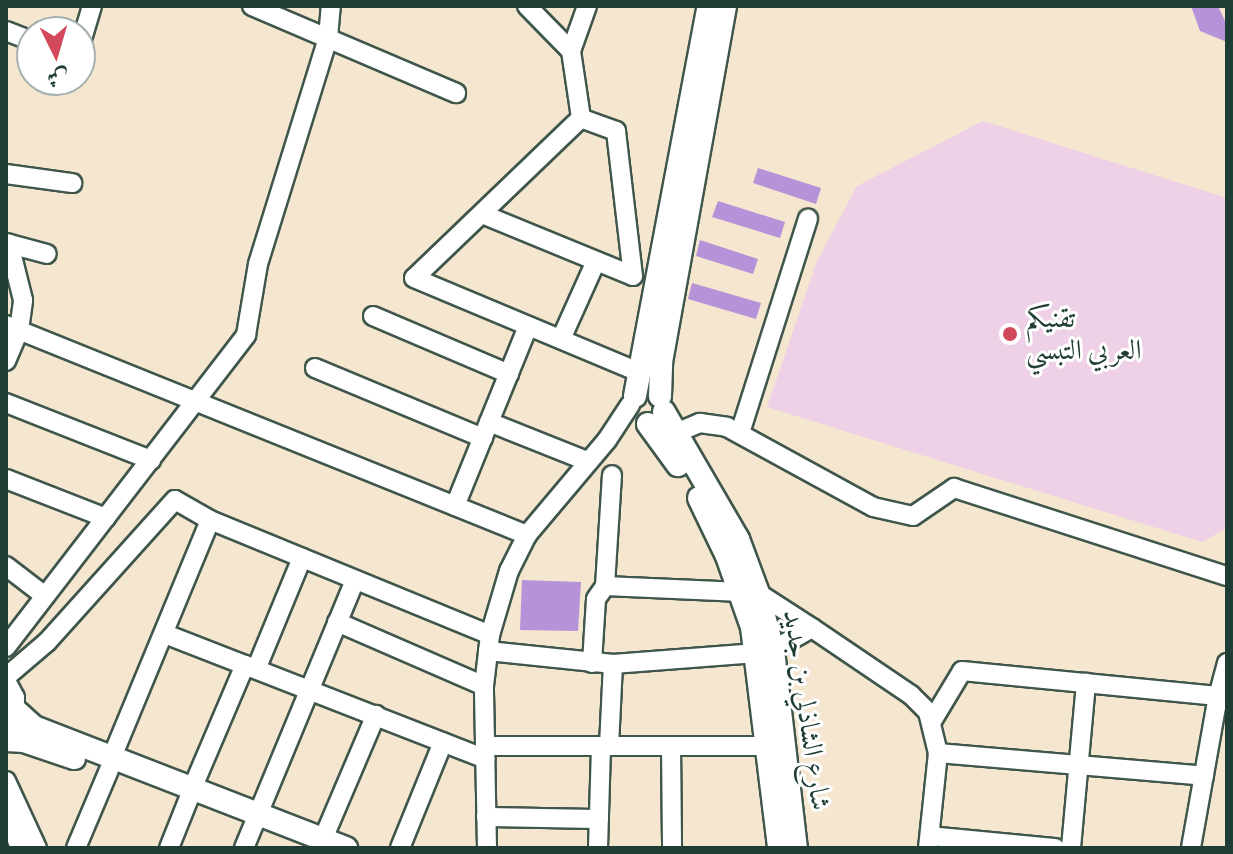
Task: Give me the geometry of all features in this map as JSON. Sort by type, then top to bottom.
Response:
[{"type":"main road","points":[[646,409],[641,373],[709,6]]},
{"type":"main road","points":[[646,409],[661,362],[725,6]]},
{"type":"main road","name":"شارع الشاذلي بن جديد","points":[[646,409],[676,433],[738,539],[765,652],[796,848]]},
{"type":"main road","name":"شارع الشاذلي بن جديد","points":[[646,409],[750,593]]},
{"type":"main road","name":"شارع الشاذلي بن جديد","points":[[765,652],[767,746],[779,848]]},
{"type":"main road","points":[[6,685],[14,709],[29,725],[110,764]]},
{"type":"main road","points":[[14,709],[6,737],[110,764],[317,843],[346,848]]},
{"type":"street","points":[[252,6],[456,93]]},
{"type":"street","points":[[6,647],[196,401],[251,324],[258,264],[328,38],[331,6]]},
{"type":"street","points":[[527,6],[571,51]]},
{"type":"street","points":[[581,118],[571,51],[587,6]]},
{"type":"street","points":[[581,118],[414,278],[641,373]]},
{"type":"street","points":[[482,214],[633,276],[616,131],[581,118]]},
{"type":"street","points":[[6,174],[72,183]]},
{"type":"street","points":[[740,433],[808,219]]},
{"type":"street","points":[[8,244],[47,254]]},
{"type":"street","points":[[6,361],[22,283],[8,244]]},
{"type":"street","points":[[561,339],[596,261]]},
{"type":"street","points":[[373,316],[509,374]]},
{"type":"street","points":[[455,506],[528,326]]},
{"type":"street","points":[[12,328],[527,535]]},
{"type":"street","points":[[315,368],[486,430],[587,461]]},
{"type":"street","points":[[6,403],[151,460]]},
{"type":"street","points":[[487,848],[484,686],[489,643],[509,571],[527,535],[587,461],[607,440],[646,409]]},
{"type":"street","points":[[676,433],[713,423],[740,433],[873,507],[913,516],[954,488],[1227,576]]},
{"type":"street","points":[[592,663],[596,599],[605,586],[612,475]]},
{"type":"street","points":[[6,479],[106,518]]},
{"type":"street","points":[[6,677],[47,642],[175,500],[210,520],[355,580],[489,643],[592,663],[613,664],[765,652],[812,628]]},
{"type":"street","points":[[76,848],[210,520]]},
{"type":"street","points":[[169,848],[191,794],[302,558]]},
{"type":"street","points":[[6,566],[45,596]]},
{"type":"street","points":[[244,848],[355,580]]},
{"type":"street","points":[[605,586],[750,593],[812,628],[911,695],[932,721],[938,753],[929,842],[1055,848]]},
{"type":"street","points":[[337,622],[484,686]]},
{"type":"street","points":[[165,634],[443,742],[485,753],[605,746],[767,746]]},
{"type":"street","points":[[1191,848],[1204,776],[1223,699],[1227,663]]},
{"type":"street","points":[[598,848],[613,664]]},
{"type":"street","points":[[932,721],[962,671],[1223,699]]},
{"type":"street","points":[[1071,848],[1086,683]]},
{"type":"street","points":[[317,843],[376,715]]},
{"type":"street","points":[[400,848],[443,742]]},
{"type":"street","points":[[671,746],[672,848]]},
{"type":"street","points":[[938,753],[1204,776]]},
{"type":"street","points":[[6,781],[37,848]]},
{"type":"street","points":[[6,813],[20,848]]},
{"type":"street","points":[[486,817],[599,819]]},
{"type":"street","points":[[6,843],[13,848]]},
{"type":"shaded area","name":"تقنيكم العربي التبسي","points":[[983,121],[1227,198],[1227,528],[1202,542],[767,407],[817,261],[857,186]]},
{"type":"building","points":[[1191,6],[1218,6],[1227,25],[1227,42],[1200,31]]},
{"type":"building","points":[[758,168],[821,188],[816,204],[753,183]]},
{"type":"building","points":[[718,201],[785,222],[780,238],[712,217]]},
{"type":"building","points":[[700,240],[758,259],[753,274],[696,256]]},
{"type":"building","points":[[692,283],[761,303],[756,319],[688,299]]},
{"type":"building","points":[[522,580],[581,582],[578,631],[520,630]]},
{"type":"place","name":"تقنيكم العربي التبسي","points":[[1010,334]]}]
